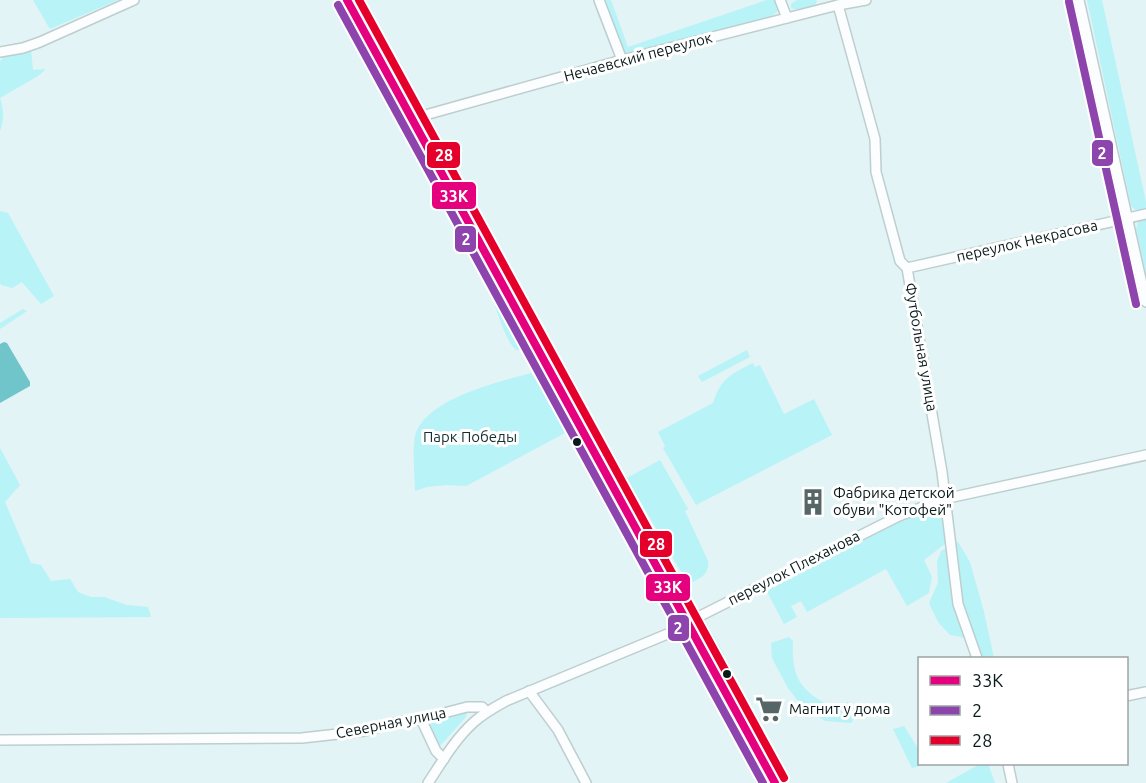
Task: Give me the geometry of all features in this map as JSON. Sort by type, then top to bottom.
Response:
[{"type":"street","points":[[0,52],[31,46],[134,0]]},
{"type":"street","points":[[347,0],[775,783]]},
{"type":"street","points":[[599,0],[622,60]]},
{"type":"street","points":[[780,0],[787,18]]},
{"type":"street","name":"Нечаевский переулок","points":[[411,119],[622,60],[838,5],[866,0]]},
{"type":"street","points":[[1079,0],[1146,302]]},
{"type":"street","name":"Футбольная улица","points":[[838,5],[875,139],[876,172],[900,261],[908,268],[942,472],[958,604],[977,657]]},
{"type":"street","name":"переулок Некрасова","points":[[908,268],[1146,214]]},
{"type":"street","name":"переулок Плеханова","points":[[688,624],[899,516],[944,499],[1146,455]]},
{"type":"street","points":[[428,783],[468,728],[488,712],[506,701],[646,644],[688,624]]},
{"type":"street","points":[[529,691],[558,730],[586,783]]},
{"type":"street","points":[[1128,696],[1146,692]]},
{"type":"street","name":"Северная улица","points":[[0,740],[302,738],[365,731],[467,707],[482,708],[488,712]]},
{"type":"street","points":[[421,719],[436,751],[444,759]]},
{"type":"street","points":[[1008,765],[1012,783]]},
{"type":"green space","points":[[33,0],[118,0],[50,29]]},
{"type":"green space","points":[[601,0],[611,0],[628,47],[767,0],[778,0],[780,8],[771,17],[624,53],[621,51]]},
{"type":"green space","points":[[797,0],[816,0],[817,2],[814,6],[791,8],[791,4]]},
{"type":"green space","points":[[1087,0],[1102,0],[1146,210],[1137,211],[1131,206]]},
{"type":"green space","points":[[31,50],[33,70],[46,69],[0,98],[0,61],[4,57]]},
{"type":"green space","points":[[0,98],[3,115],[0,131]]},
{"type":"green space","points":[[0,211],[8,213],[54,296],[41,304],[22,282],[12,288],[0,283]]},
{"type":"green space","points":[[1146,217],[1146,274],[1136,229],[1139,221]]},
{"type":"green space","points":[[496,290],[528,345],[527,349],[517,350],[510,342],[493,299],[492,293]]},
{"type":"green space","points":[[23,309],[27,311],[0,329],[0,323]]},
{"type":"green space","points":[[747,350],[750,357],[702,382],[698,376]]},
{"type":"green space","points":[[753,363],[755,367],[760,365],[784,414],[814,399],[832,435],[696,505],[663,448],[665,446],[658,432],[713,403],[723,382]]},
{"type":"green space","name":"Парк Победы","points":[[531,373],[565,433],[466,486],[447,485],[415,491],[414,442],[417,430],[425,418],[437,408],[468,392]]},
{"type":"green space","points":[[0,448],[20,485],[5,502],[31,563],[41,565],[51,581],[70,579],[78,592],[91,597],[104,597],[127,605],[148,607],[151,617],[0,618]]},
{"type":"green space","points":[[660,460],[688,509],[685,511],[708,561],[705,573],[688,584],[627,478]]},
{"type":"green space","points":[[939,505],[946,543],[924,560],[932,577],[929,593],[907,606],[886,569],[807,612],[801,601],[791,606],[797,617],[784,624],[765,588],[899,521]]},
{"type":"green space","points":[[958,542],[970,562],[994,657],[981,657],[970,641],[950,635],[938,622],[929,603],[938,583],[937,562],[941,551]]},
{"type":"green space","points":[[704,619],[724,654],[719,656],[716,654],[701,627]]},
{"type":"green space","points":[[789,637],[793,641],[796,673],[805,689],[832,707],[848,702],[858,713],[851,723],[825,721],[801,705],[788,688],[772,658],[771,643]]},
{"type":"green space","points":[[459,712],[467,713],[466,717],[439,747],[433,737],[431,722],[433,719]]},
{"type":"green space","points":[[904,726],[918,748],[918,765],[923,765],[912,768],[893,729]]},
{"type":"green space","points":[[978,765],[988,765],[995,783],[946,783]]},
{"type":"shaded area","points":[[7,343],[30,382],[30,386],[0,403],[0,344]]},
{"type":"transit line","name":"33К","points":[[347,0],[775,783]]},
{"type":"transit line","name":"28","points":[[359,0],[784,778]]},
{"type":"transit line","name":"2","points":[[1069,2],[1136,304]]},
{"type":"transit line","name":"2","points":[[338,5],[763,783]]},
{"type":"place","name":"Фабрика детской обуви \"Котофей\"","points":[[813,502]]},
{"type":"place","name":"Магнит у дома","points":[[769,709]]}]
